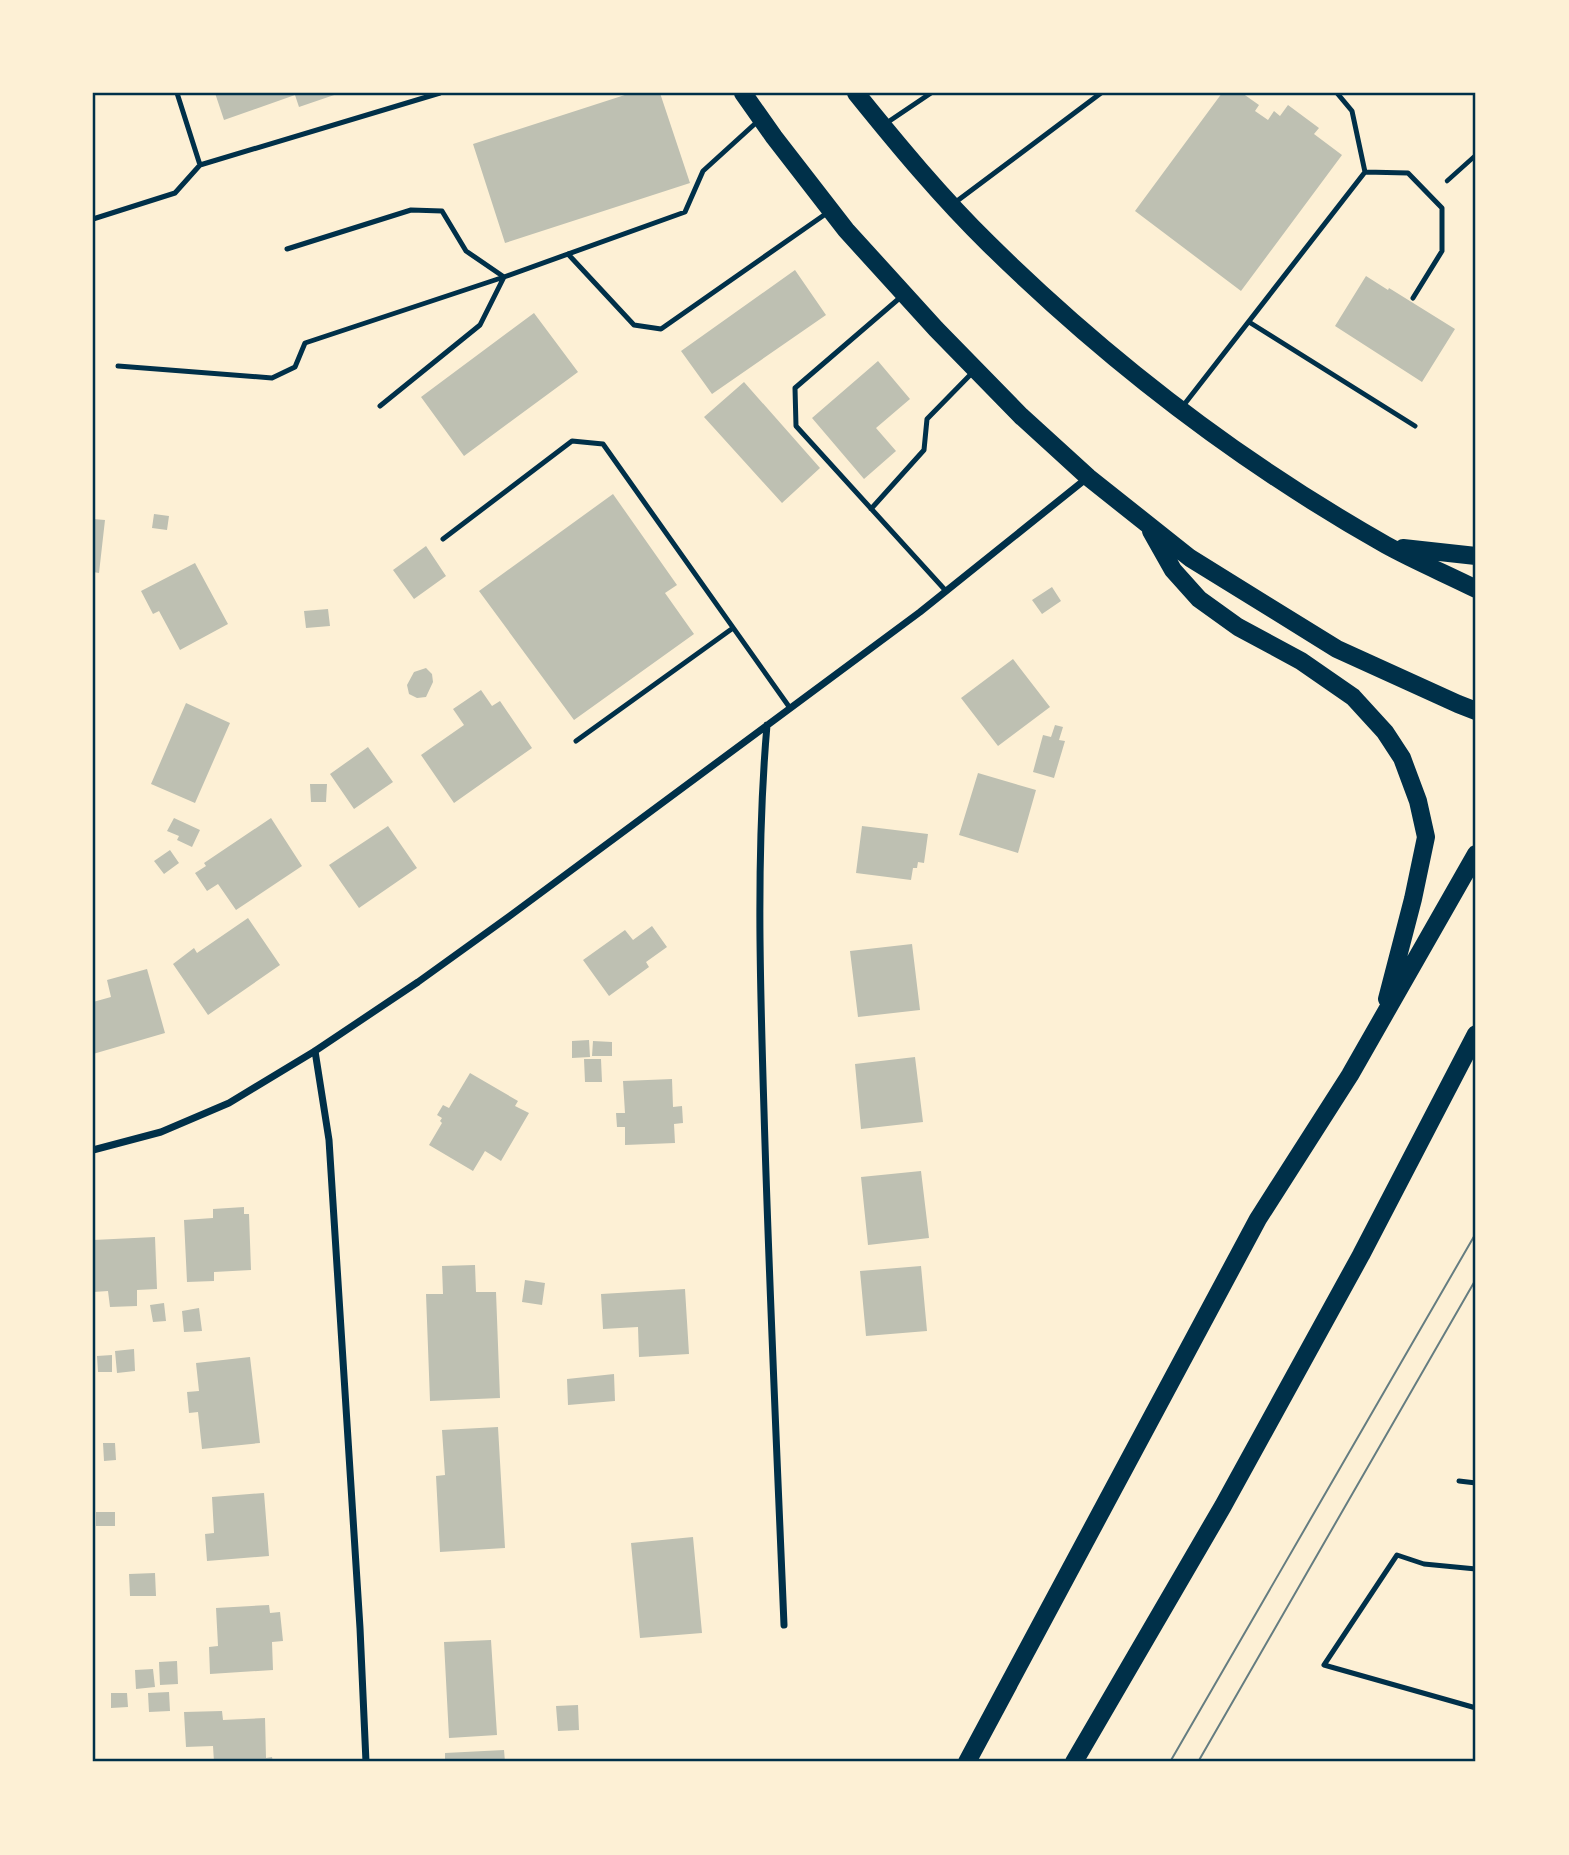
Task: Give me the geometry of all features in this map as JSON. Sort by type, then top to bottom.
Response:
[{"type":"main road","points":[[743,93],[831,210],[905,294],[1021,416],[1088,477],[1190,558],[1337,649],[1476,711]]},
{"type":"main road","points":[[856,93],[882,126],[988,243],[1110,354],[1245,457],[1387,545],[1476,589]]},
{"type":"main road","points":[[1145,522],[1173,570],[1199,599],[1238,627],[1301,661],[1353,697],[1385,732],[1402,758],[1419,801],[1426,837],[1383,1018]]},
{"type":"main road","points":[[1387,545],[1476,556]]},
{"type":"main road","points":[[967,1762],[1258,1219],[1383,1018],[1476,854]]},
{"type":"main road","points":[[1074,1762],[1223,1506],[1361,1255],[1476,1034]]},
{"type":"street","points":[[93,1150],[161,1132],[229,1103],[315,1051],[501,923],[946,592],[1088,477]]},
{"type":"street","points":[[767,724],[762,781],[760,870],[761,1027],[767,1234],[785,1625]]},
{"type":"street","points":[[315,1051],[328,1140],[360,1628],[366,1762]]},
{"type":"lane","points":[[177,93],[200,165]]},
{"type":"lane","points":[[93,219],[175,193],[200,165],[440,93]]},
{"type":"lane","points":[[882,126],[931,93]]},
{"type":"lane","points":[[952,205],[1101,93]]},
{"type":"lane","points":[[1181,408],[1365,172],[1352,111],[1337,93]]},
{"type":"lane","points":[[118,366],[272,379],[295,367],[305,343],[504,277],[685,212],[703,171],[761,119]]},
{"type":"lane","points":[[1365,172],[1408,173],[1443,208],[1442,251],[1413,298]]},
{"type":"lane","points":[[568,254],[634,325],[661,329],[831,210]]},
{"type":"lane","points":[[287,249],[411,211],[442,211],[466,251],[504,277]]},
{"type":"lane","points":[[380,405],[480,325],[504,277]]},
{"type":"lane","points":[[905,294],[795,388],[796,426],[946,592]]},
{"type":"lane","points":[[1249,322],[1415,426]]},
{"type":"lane","points":[[872,509],[924,450],[927,419],[976,369]]},
{"type":"lane","points":[[443,539],[572,441],[603,444],[790,708]]},
{"type":"lane","points":[[576,741],[733,628]]},
{"type":"lane","points":[[1459,1481],[1476,1483]]},
{"type":"lane","points":[[1476,1569],[1424,1564],[1397,1555],[1324,1665],[1476,1708]]},
{"type":"path","points":[[1430,195],[1476,155]]},
{"type":"building","points":[[215,93],[340,93],[299,107],[295,95],[224,120]]},
{"type":"building","points":[[631,93],[660,93],[690,183],[505,243],[473,144]]},
{"type":"building","points":[[1222,93],[1242,93],[1259,105],[1255,111],[1268,120],[1274,111],[1280,116],[1288,105],[1319,128],[1314,134],[1342,155],[1241,291],[1135,211]]},
{"type":"building","points":[[795,270],[826,315],[712,394],[681,351]]},
{"type":"building","points":[[1366,276],[1455,329],[1422,382],[1335,326]]},
{"type":"building","points":[[534,313],[578,372],[464,456],[421,397]]},
{"type":"building","points":[[878,361],[910,399],[876,428],[896,451],[864,479],[812,418]]},
{"type":"building","points":[[744,382],[820,468],[782,503],[704,417]]},
{"type":"building","points":[[613,494],[677,585],[665,593],[694,634],[574,720],[479,591]]},
{"type":"building","points":[[154,514],[169,516],[167,530],[152,528]]},
{"type":"building","points":[[93,519],[105,520],[99,573],[93,572]]},
{"type":"building","points":[[426,546],[446,576],[414,599],[393,570]]},
{"type":"building","points":[[195,563],[228,624],[180,650],[159,611],[153,614],[141,591]]},
{"type":"building","points":[[1052,587],[1061,601],[1042,614],[1032,600]]},
{"type":"building","points":[[328,609],[330,626],[306,628],[304,611]]},
{"type":"building","points":[[1013,659],[1050,707],[998,746],[961,698]]},
{"type":"building","points":[[426,668],[432,674],[433,682],[426,697],[417,698],[409,694],[407,685],[414,672]]},
{"type":"building","points":[[481,690],[492,706],[500,701],[532,748],[454,803],[421,755],[464,725],[453,709]]},
{"type":"building","points":[[186,703],[230,723],[195,803],[151,784]]},
{"type":"building","points":[[1055,725],[1063,727],[1059,740],[1065,741],[1054,778],[1033,772],[1043,735],[1051,737]]},
{"type":"building","points":[[368,747],[393,782],[354,809],[330,774]]},
{"type":"building","points":[[978,773],[1036,790],[1018,853],[959,835]]},
{"type":"building","points":[[310,784],[327,784],[326,802],[311,802]]},
{"type":"building","points":[[174,818],[200,830],[192,847],[177,840],[179,836],[167,831]]},
{"type":"building","points":[[271,818],[302,866],[236,910],[218,884],[207,891],[195,873],[206,866],[204,863]]},
{"type":"building","points":[[388,826],[417,868],[359,908],[329,865]]},
{"type":"building","points":[[862,826],[928,834],[924,863],[918,862],[917,868],[913,868],[911,880],[856,873]]},
{"type":"building","points":[[170,850],[179,863],[164,874],[154,861]]},
{"type":"building","points":[[248,918],[280,965],[208,1015],[173,964],[194,948],[197,953]]},
{"type":"building","points":[[652,926],[667,947],[646,962],[649,967],[609,996],[583,960],[625,930],[633,940]]},
{"type":"building","points":[[912,944],[920,1010],[858,1017],[850,951]]},
{"type":"building","points":[[147,969],[165,1033],[93,1054],[93,1002],[111,997],[107,980]]},
{"type":"building","points":[[589,1040],[590,1057],[572,1058],[572,1041]]},
{"type":"building","points":[[593,1041],[612,1042],[612,1056],[592,1056]]},
{"type":"building","points":[[915,1057],[923,1122],[861,1129],[855,1064]]},
{"type":"building","points":[[584,1059],[601,1059],[602,1082],[585,1082]]},
{"type":"building","points":[[470,1073],[518,1101],[515,1106],[529,1113],[501,1161],[485,1151],[473,1171],[429,1145],[442,1123],[442,1118],[437,1115],[443,1105],[449,1108]]},
{"type":"building","points":[[672,1079],[673,1107],[682,1106],[683,1123],[674,1124],[675,1143],[625,1145],[625,1127],[617,1127],[616,1113],[625,1113],[623,1081]]},
{"type":"building","points":[[921,1171],[929,1238],[868,1245],[861,1177]]},
{"type":"building","points":[[244,1207],[244,1214],[249,1214],[251,1270],[214,1272],[214,1281],[187,1282],[184,1220],[213,1218],[213,1209]]},
{"type":"building","points":[[155,1237],[157,1289],[137,1290],[137,1306],[110,1307],[108,1291],[93,1292],[93,1240]]},
{"type":"building","points":[[475,1265],[476,1292],[496,1292],[500,1398],[430,1401],[426,1294],[443,1294],[442,1266]]},
{"type":"building","points":[[921,1266],[927,1331],[866,1336],[860,1271]]},
{"type":"building","points":[[525,1280],[545,1283],[542,1305],[522,1302]]},
{"type":"building","points":[[685,1289],[689,1354],[639,1357],[638,1327],[603,1329],[601,1294]]},
{"type":"building","points":[[164,1303],[166,1321],[153,1322],[150,1305]]},
{"type":"building","points":[[199,1308],[202,1331],[184,1332],[182,1311]]},
{"type":"building","points":[[134,1349],[135,1371],[117,1373],[115,1351]]},
{"type":"building","points":[[112,1355],[112,1372],[98,1372],[97,1356]]},
{"type":"building","points":[[250,1357],[260,1443],[202,1449],[198,1412],[189,1413],[187,1392],[199,1391],[196,1363]]},
{"type":"building","points":[[614,1374],[615,1401],[568,1405],[567,1379]]},
{"type":"building","points":[[498,1427],[505,1548],[440,1552],[436,1476],[445,1475],[442,1430]]},
{"type":"building","points":[[103,1443],[115,1443],[116,1460],[104,1461]]},
{"type":"building","points":[[264,1493],[269,1556],[207,1561],[205,1534],[214,1533],[212,1497]]},
{"type":"building","points":[[96,1512],[115,1512],[115,1526],[96,1526]]},
{"type":"building","points":[[693,1537],[702,1633],[640,1638],[631,1543]]},
{"type":"building","points":[[155,1573],[156,1596],[130,1596],[129,1574]]},
{"type":"building","points":[[269,1605],[270,1613],[280,1612],[283,1641],[272,1642],[273,1670],[210,1674],[209,1647],[218,1646],[216,1608]]},
{"type":"building","points":[[491,1640],[497,1735],[449,1738],[444,1642]]},
{"type":"building","points":[[177,1661],[178,1684],[160,1685],[159,1662]]},
{"type":"building","points":[[153,1669],[155,1687],[136,1689],[135,1670]]},
{"type":"building","points":[[169,1692],[170,1711],[149,1712],[148,1693]]},
{"type":"building","points":[[111,1693],[127,1693],[128,1707],[111,1708]]},
{"type":"building","points":[[578,1705],[579,1730],[558,1731],[556,1706]]},
{"type":"building","points":[[222,1711],[223,1720],[265,1718],[266,1758],[272,1757],[273,1762],[214,1762],[213,1746],[186,1747],[184,1712]]},
{"type":"building","points":[[504,1750],[505,1762],[445,1762],[445,1753]]},
{"type":"tram line","points":[[1170,1762],[1476,1233]]},
{"type":"tram line","points":[[1198,1762],[1476,1279]]}]
